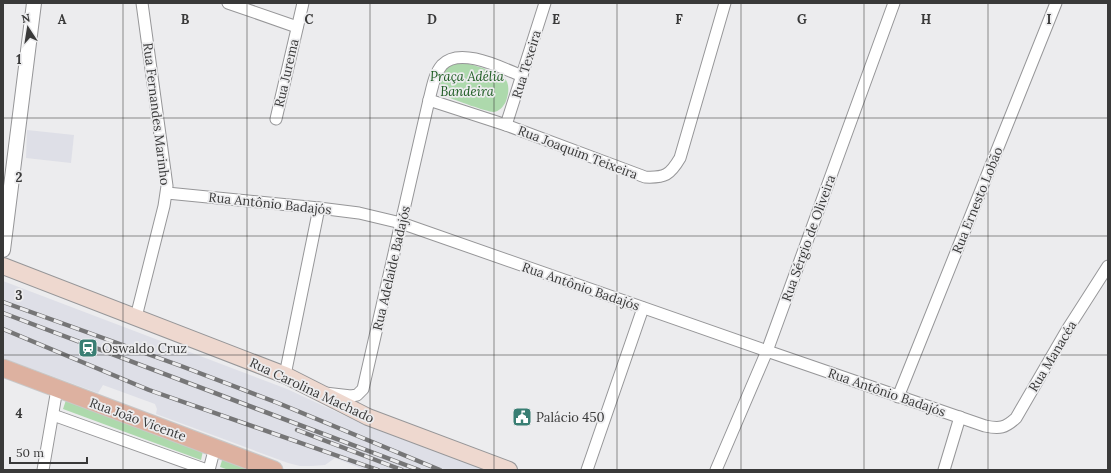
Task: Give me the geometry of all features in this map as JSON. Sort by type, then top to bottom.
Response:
[{"type":"main road","name":"Rua Carolina Machado","points":[[3,266],[285,375],[368,417],[509,470]]},
{"type":"main road","name":"Rua João Vicente","points":[[3,368],[274,470]]},
{"type":"street","points":[[3,250],[34,3]]},
{"type":"street","name":"Rua Fernandes Marinho","points":[[136,317],[167,193],[167,179],[142,3]]},
{"type":"street","points":[[228,3],[297,26]]},
{"type":"street","name":"Rua Jurema","points":[[276,119],[303,3]]},
{"type":"street","name":"Rua Texeira","points":[[506,125],[545,3]]},
{"type":"street","name":"Rua Joaquim Teixeira","points":[[430,100],[506,125],[645,177],[657,178],[668,174],[680,158],[725,3]]},
{"type":"street","name":"Rua Sérgio de Oliveira","points":[[716,470],[767,351],[894,3]]},
{"type":"street","name":"Rua Ernesto Lobão","points":[[898,397],[1056,3]]},
{"type":"street","points":[[430,100],[436,78],[442,65],[457,58],[468,58],[483,61],[522,76]]},
{"type":"street","name":"Rua Adelaide Badajós","points":[[318,392],[351,396],[357,395],[363,389],[430,100]]},
{"type":"street","name":"Rua Antônio Badajós","points":[[167,193],[319,208],[359,214],[401,224],[898,397],[960,416],[985,426]]},
{"type":"street","points":[[285,375],[319,208]]},
{"type":"street","name":"Rua Manacéa","points":[[985,426],[1002,427],[1008,425],[1016,418],[1067,330],[1108,266]]},
{"type":"street","points":[[587,470],[643,308]]},
{"type":"street","points":[[43,470],[57,389]]},
{"type":"street","name":"Rua João Vicente","points":[[53,415],[208,470]]},
{"type":"street","points":[[944,470],[960,416]]},
{"type":"street","points":[[208,470],[214,447]]},
{"type":"shaded area","points":[[27,130],[74,135],[71,163],[26,158]]},
{"type":"shaded area","points":[[3,281],[287,389],[367,426],[485,470],[365,470],[335,458],[325,465],[300,466],[288,463],[156,414],[157,409],[155,404],[103,385],[98,393],[3,358]]},
{"type":"green space","name":"Praça Adélia Bandeira","points":[[457,61],[474,65],[504,77],[508,86],[508,92],[506,101],[501,108],[493,112],[485,110],[448,97],[441,91],[441,76],[448,66]]},
{"type":"green space","points":[[66,400],[203,451],[201,460],[63,409]]},
{"type":"green space","points":[[223,457],[257,470],[229,470],[220,467]]},
{"type":"railway","points":[[3,302],[181,366],[278,403],[440,470]]},
{"type":"railway","points":[[3,313],[419,470]]},
{"type":"railway","points":[[3,329],[149,390],[378,470]]},
{"type":"railway","points":[[297,430],[402,470]]},
{"type":"place","name":"Oswaldo Cruz","points":[[88,348]]},
{"type":"place","name":"Palácio 450","points":[[522,417]]}]
